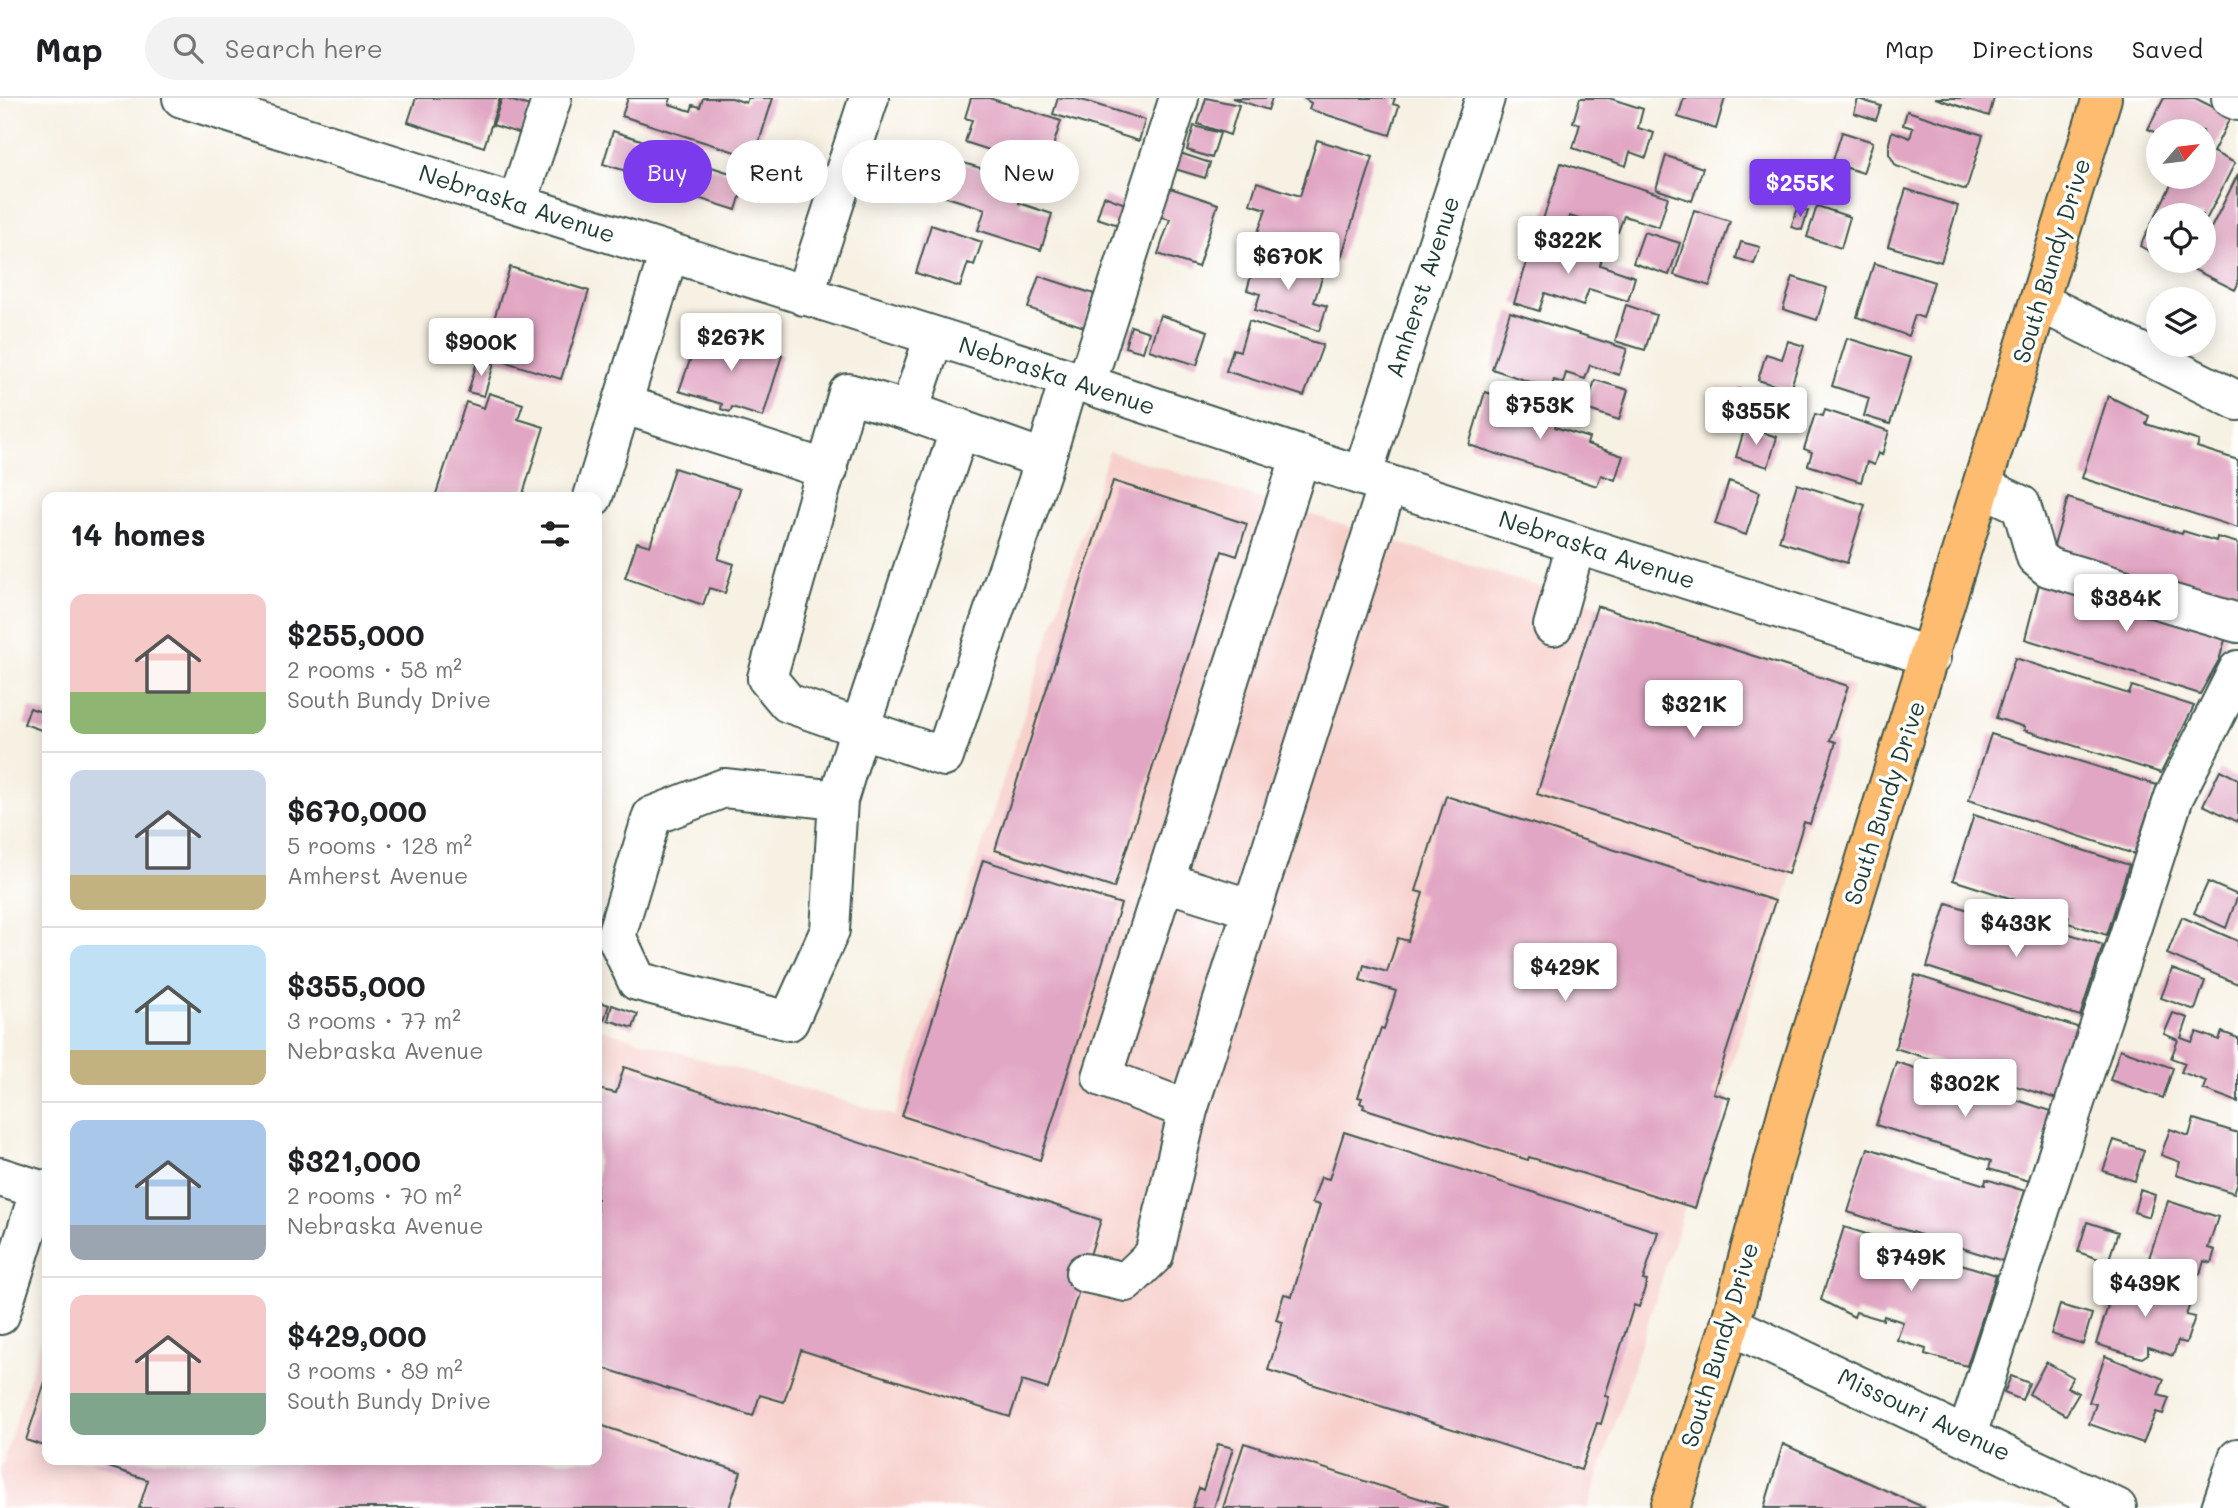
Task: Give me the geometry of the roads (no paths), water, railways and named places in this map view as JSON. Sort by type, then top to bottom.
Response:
[{"type":"main road","name":"South Bundy Drive","points":[[1670,1508],[1730,1325],[1788,1110],[1931,657],[2102,98]]},
{"type":"street","name":"Nebraska Avenue","points":[[182,98],[230,105],[517,204],[1931,657]]},
{"type":"street","points":[[517,204],[552,98]]},
{"type":"street","points":[[804,296],[869,98]]},
{"type":"street","points":[[1045,460],[960,428],[848,393],[767,678],[788,703],[944,757],[1045,460],[1078,382],[1179,98]]},
{"type":"street","name":"Amherst Avenue","points":[[1085,1273],[1126,1282],[1154,1255],[1188,1110],[1252,909],[1485,98]]},
{"type":"street","points":[[2231,98],[2238,102]]},
{"type":"street","points":[[595,492],[669,253]]},
{"type":"street","points":[[2040,302],[2238,401]]},
{"type":"street","points":[[909,411],[934,337]]},
{"type":"street","points":[[622,404],[828,470]]},
{"type":"street","points":[[838,800],[724,788],[652,816],[616,936],[637,981],[789,1021],[830,930],[838,800],[960,428]]},
{"type":"street","points":[[1188,1110],[1102,1077],[1301,455]]},
{"type":"street","points":[[1983,487],[2021,505],[2036,557],[2048,567],[2238,623]]},
{"type":"street","points":[[1553,626],[1576,544]]},
{"type":"street","points":[[1967,1435],[2174,797],[2238,670]]},
{"type":"street","points":[[1166,882],[1252,909]]},
{"type":"street","points":[[0,1177],[42,1190]]},
{"type":"street","points":[[0,1315],[42,1197]]},
{"type":"street","name":"Missouri Avenue","points":[[1730,1325],[2117,1508]]},
{"type":"street","points":[[2221,1508],[2238,1458]]}]
